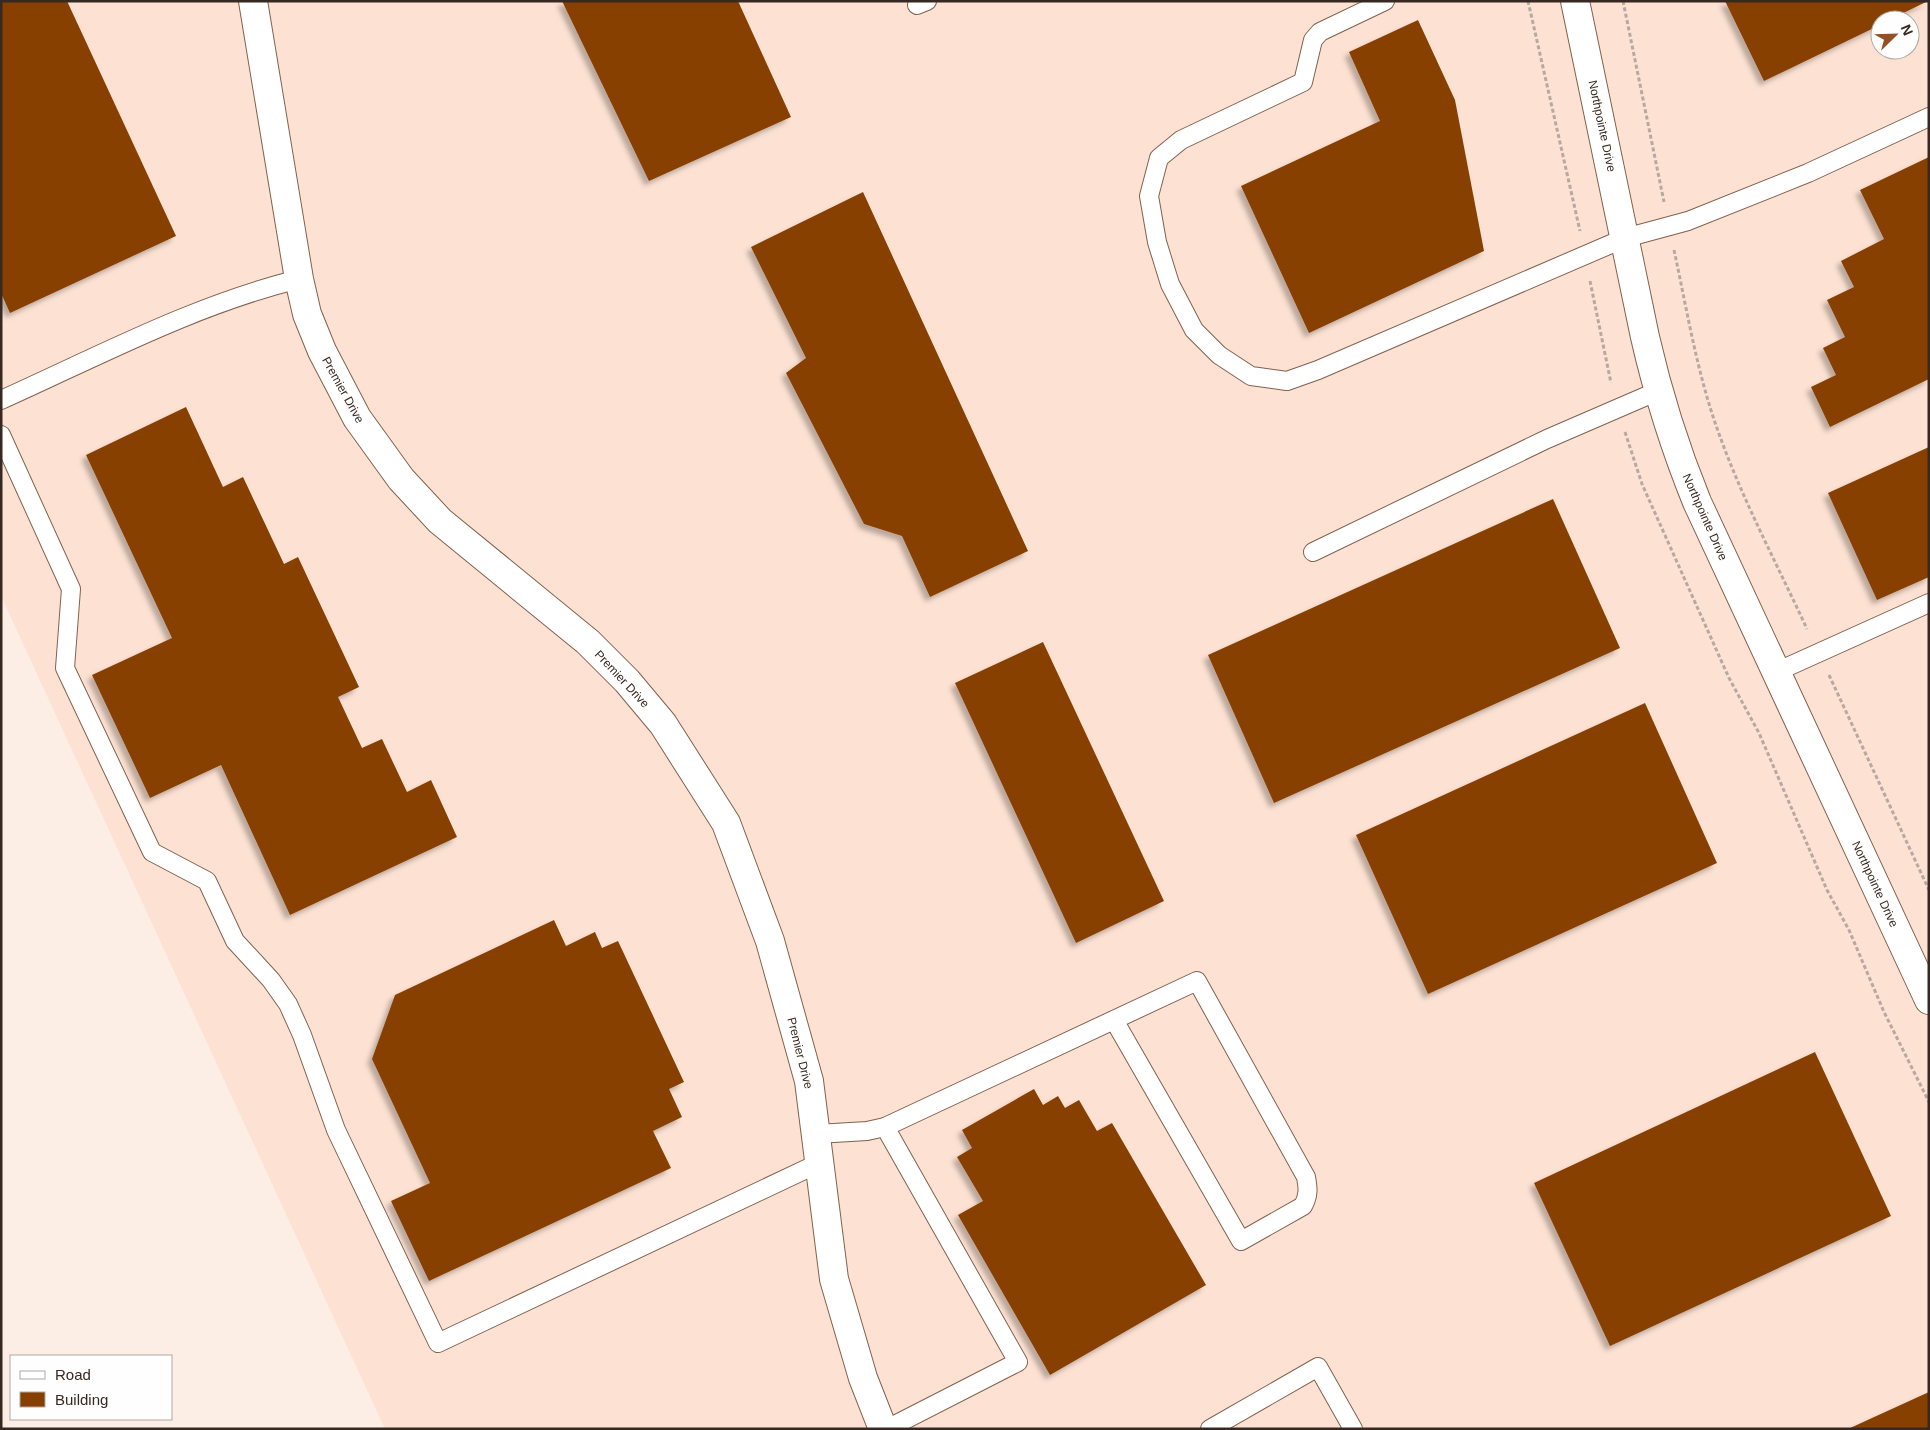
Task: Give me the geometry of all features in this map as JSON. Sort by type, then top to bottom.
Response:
[{"type":"street","name":"Premier Drive","points":[[253,1],[299,279],[307,314],[322,351],[357,418],[401,479],[440,521],[588,642],[621,675],[663,724],[703,784],[726,823],[770,941],[809,1081],[834,1278],[863,1378],[885,1429]]},
{"type":"street","name":"Northpointe Drive","points":[[1575,1],[1658,391],[1675,446],[1697,502],[1929,1000]]},
{"type":"lane","points":[[1385,1],[1320,32],[1313,40],[1303,82],[1181,140],[1159,158],[1149,196],[1157,242],[1170,284],[1194,330],[1219,355],[1251,376],[1288,382],[1625,238],[1669,226],[1808,173],[1929,117]]},
{"type":"lane","points":[[1,400],[204,308],[254,290],[299,279]]},
{"type":"lane","points":[[1313,552],[1547,439],[1658,391]]},
{"type":"lane","points":[[1,435],[71,589],[66,668],[152,852],[207,881],[235,941],[271,980],[288,1004],[302,1035],[336,1130],[438,1343],[819,1163]]},
{"type":"lane","points":[[1776,672],[1929,603]]},
{"type":"lane","points":[[817,1134],[868,1131],[885,1127],[1197,981],[1306,1177],[1307,1198],[1303,1206],[1241,1241],[1114,1020]]},
{"type":"lane","points":[[885,1127],[1018,1362],[885,1429]]},
{"type":"lane","points":[[1210,1429],[1318,1367],[1353,1429]]},
{"type":"path","points":[[1623,1],[1698,360],[1717,430],[1818,653],[1929,890]]},
{"type":"shaded area","points":[[1,1],[1929,1],[1929,1429],[385,1429],[1,596]]},
{"type":"building","points":[[1,1],[67,1],[176,236],[10,313],[1,293]]},
{"type":"building","points":[[562,1],[738,1],[791,117],[649,181]]},
{"type":"building","points":[[1725,1],[1928,1],[1910,10],[1870,10],[1870,30],[1764,81]]},
{"type":"building","points":[[1418,20],[1455,100],[1484,251],[1309,333],[1241,186],[1380,121],[1349,52]]},
{"type":"building","points":[[1929,157],[1929,379],[1830,427],[1811,387],[1836,375],[1823,348],[1845,337],[1827,300],[1854,287],[1841,261],[1884,239],[1860,190]]},
{"type":"building","points":[[863,192],[1028,551],[930,597],[902,536],[864,524],[786,373],[806,358],[751,247]]},
{"type":"building","points":[[186,407],[223,487],[243,477],[284,564],[298,557],[359,687],[338,697],[362,748],[382,739],[407,792],[431,780],[457,837],[290,915],[221,765],[150,798],[92,675],[172,638],[86,455]]},
{"type":"building","points":[[1929,447],[1929,577],[1877,600],[1828,493]]},
{"type":"building","points":[[1553,499],[1620,648],[1274,803],[1208,655]]},
{"type":"building","points":[[1043,642],[1164,901],[1076,943],[955,683]]},
{"type":"building","points":[[1645,703],[1717,863],[1428,994],[1356,835]]},
{"type":"building","points":[[554,920],[566,946],[595,932],[602,948],[618,941],[684,1082],[669,1089],[682,1117],[653,1131],[671,1168],[429,1281],[391,1201],[430,1183],[372,1059],[395,995]]},
{"type":"building","points":[[1815,1052],[1891,1216],[1610,1346],[1534,1183]]},
{"type":"building","points":[[1034,1089],[1043,1105],[1058,1096],[1065,1108],[1079,1100],[1097,1131],[1112,1123],[1206,1285],[1050,1375],[958,1215],[983,1201],[957,1157],[972,1148],[962,1130]]},
{"type":"building","points":[[1929,1392],[1929,1429],[1848,1429]]}]
